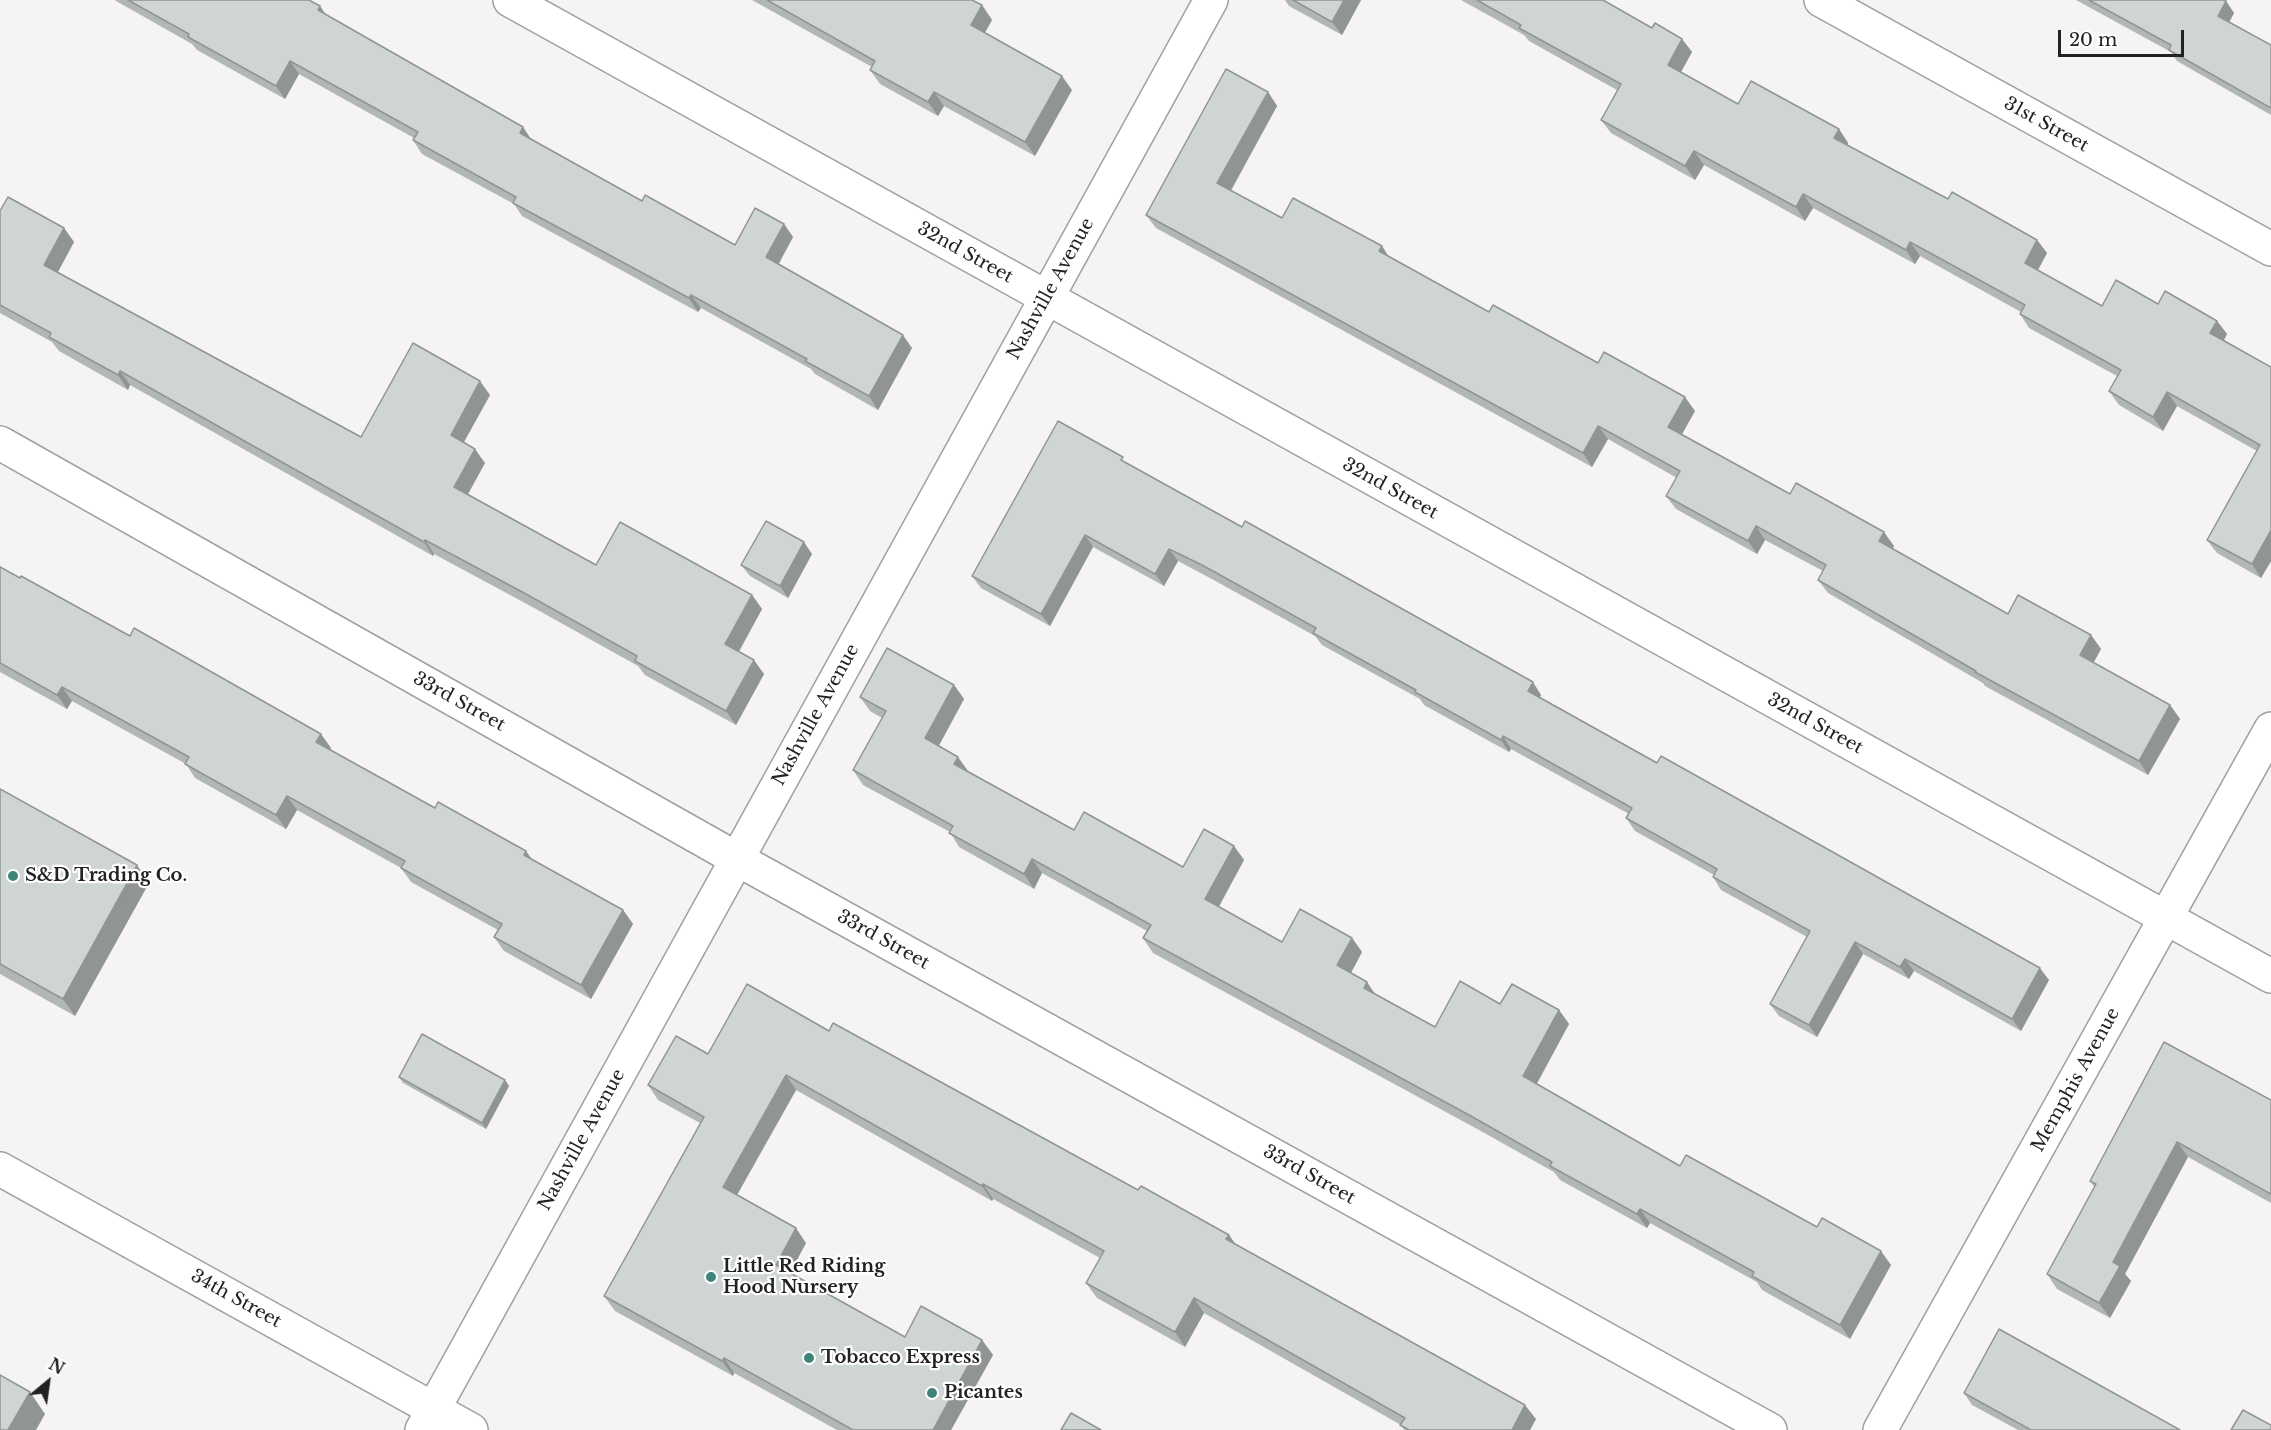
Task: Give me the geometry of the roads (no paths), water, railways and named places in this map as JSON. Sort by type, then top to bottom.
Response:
[{"type":"street","name":"32nd Street","points":[[510,0],[2271,976]]},
{"type":"street","name":"Nashville Avenue","points":[[428,1420],[1211,0]]},
{"type":"street","name":"31st Street","points":[[1821,0],[2271,249]]},
{"type":"street","name":"33rd Street","points":[[0,443],[737,859],[1770,1430]]},
{"type":"street","name":"Memphis Avenue","points":[[1880,1430],[2271,729]]},
{"type":"street","name":"34th Street","points":[[0,1169],[428,1420],[471,1430]]},
{"type":"place","name":"S&D Trading Co.","points":[[13,876]]},
{"type":"place","name":"Little Red Riding Hood Nursery","points":[[711,1277]]},
{"type":"place","name":"Tobacco Express","points":[[809,1358]]},
{"type":"place","name":"Picantes","points":[[932,1393]]}]
